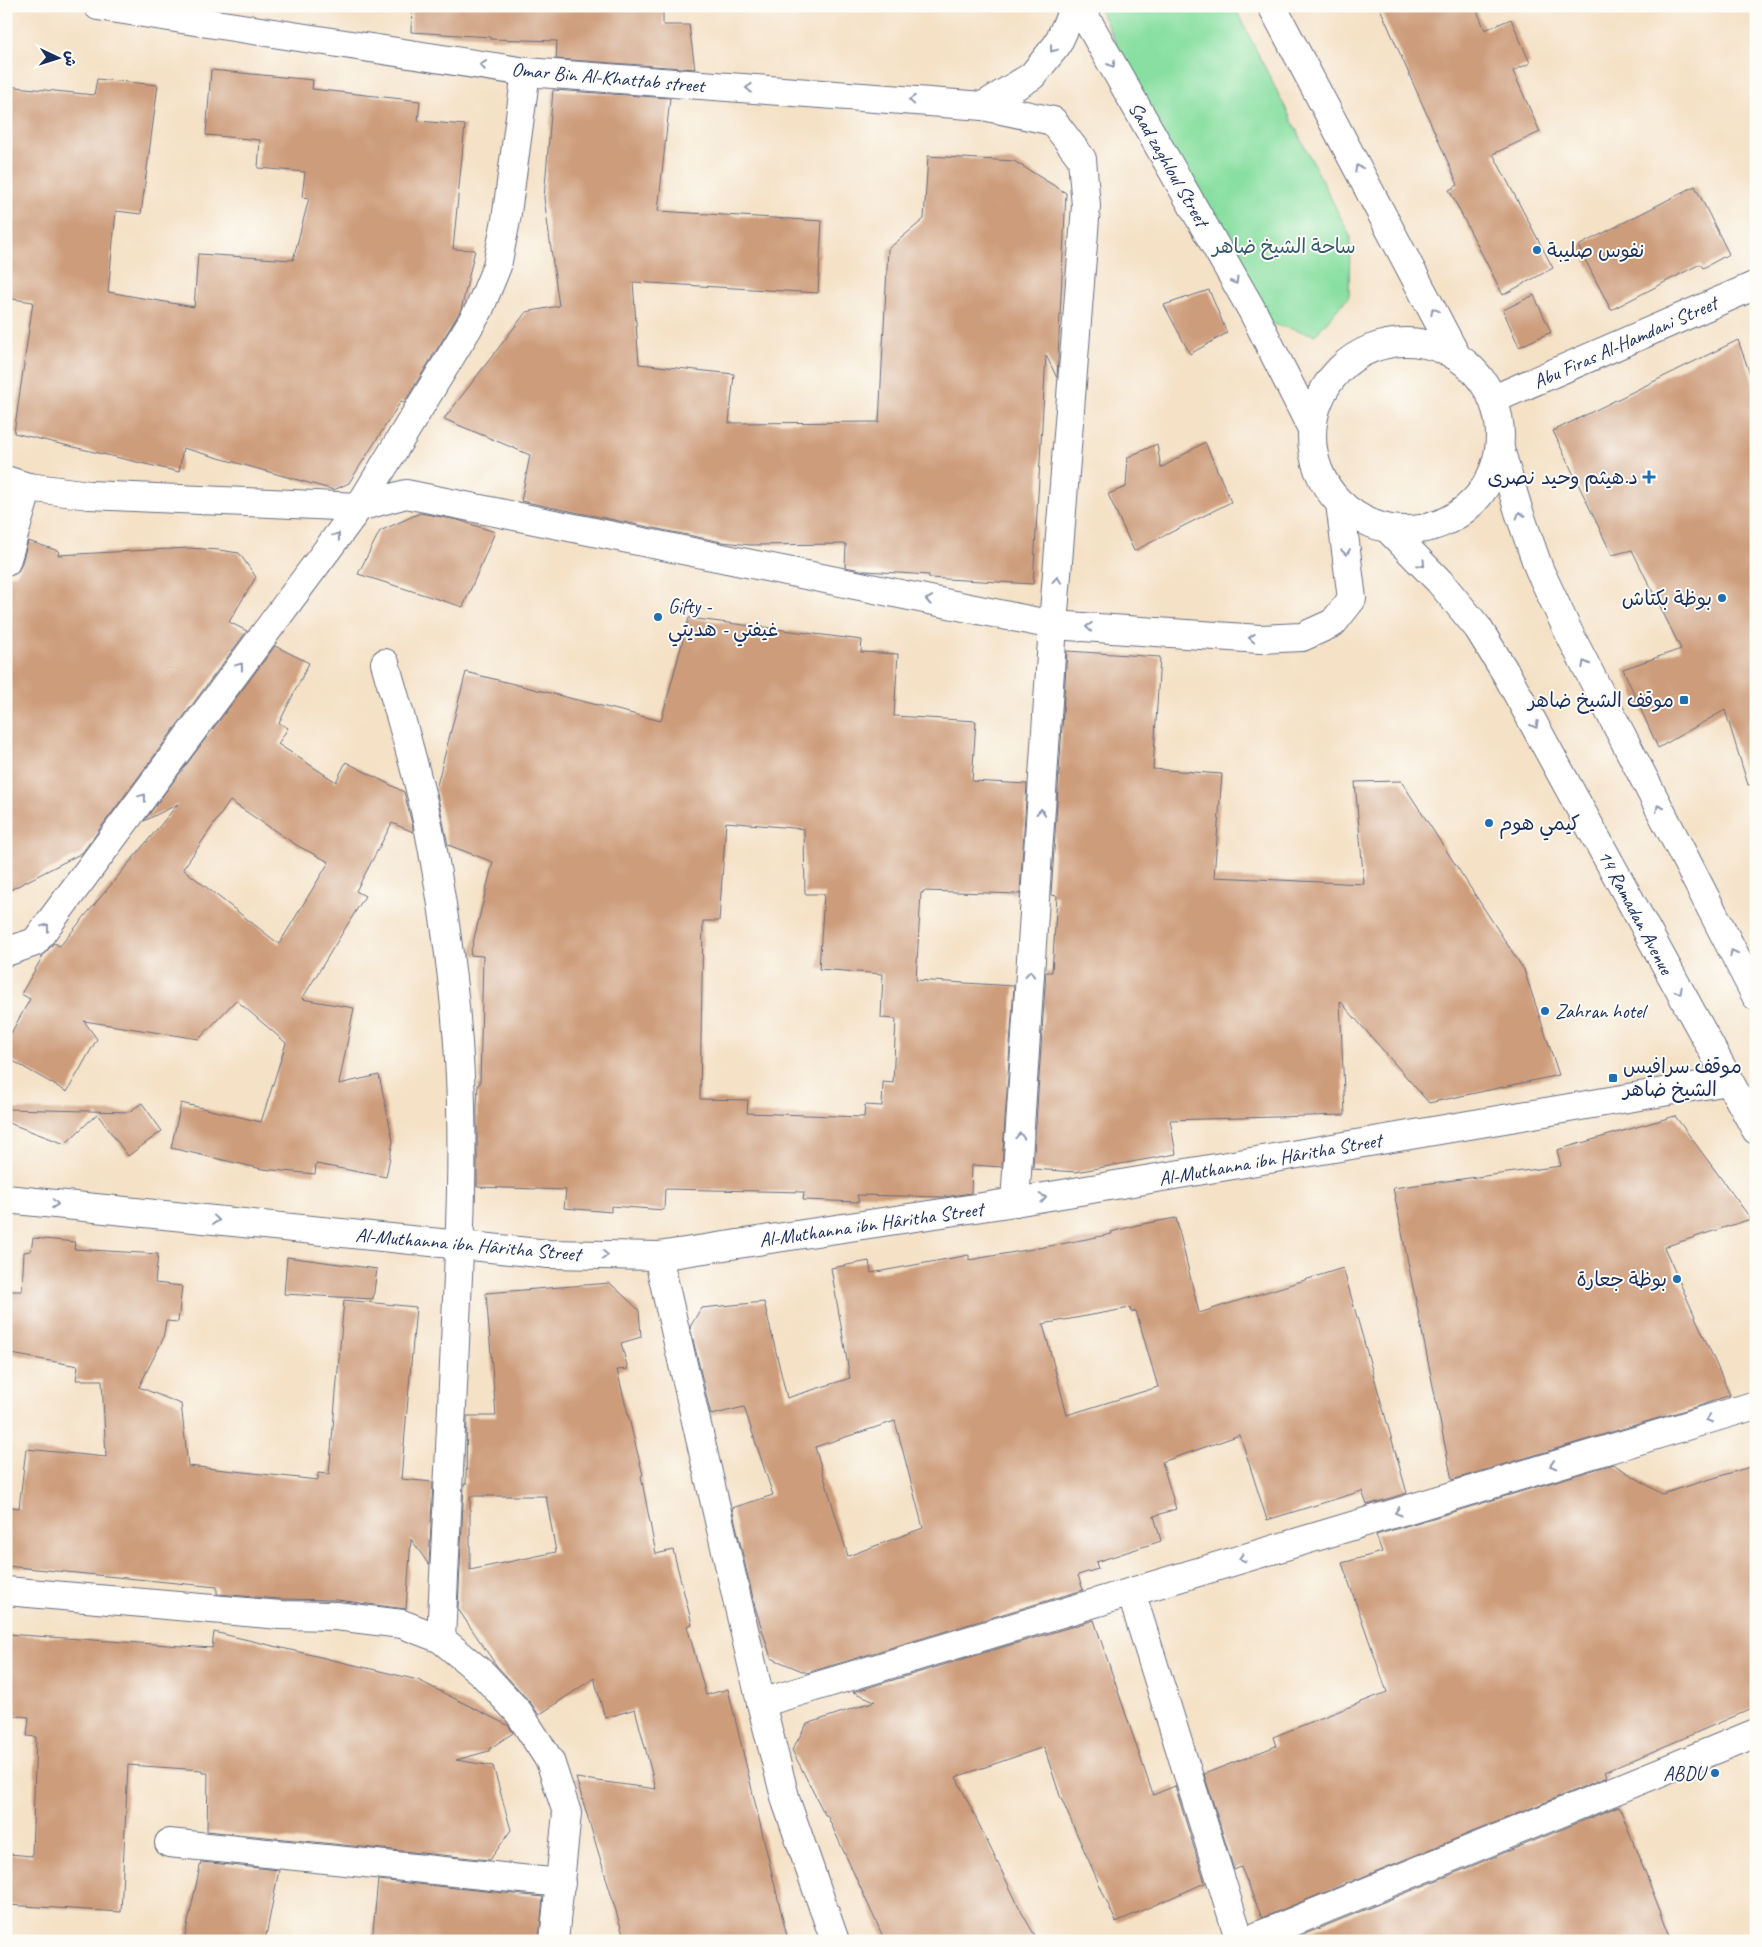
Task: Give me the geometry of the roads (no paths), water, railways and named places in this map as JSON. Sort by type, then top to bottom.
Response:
[{"type":"street","name":"Omar Bin Al-Khattab street","points":[[98,6],[526,72],[982,106],[1053,121],[1082,159],[1086,206],[1053,625],[1016,1202]]},
{"type":"street","points":[[982,106],[1032,76],[1057,45],[1075,6]]},
{"type":"street","name":"Saad zaghloul Street","points":[[1079,6],[1253,312],[1312,429]]},
{"type":"street","points":[[1272,6],[1456,354]]},
{"type":"street","points":[[6,952],[35,942],[358,507],[479,310],[497,266],[506,220],[526,72]]},
{"type":"street","name":"Abu Firas Al-Hamdani Street","points":[[1494,399],[1756,285]]},
{"type":"street","points":[[1394,341],[1426,342],[1456,354],[1479,374],[1494,399],[1501,424],[1500,450],[1491,478],[1473,504],[1448,521],[1419,530],[1388,529],[1362,522],[1340,503],[1323,482],[1314,456],[1312,429],[1320,398],[1337,370],[1363,351],[1394,341]]},
{"type":"street","points":[[1500,450],[1539,569],[1578,651],[1756,996]]},
{"type":"street","points":[[6,562],[17,483],[90,495],[358,507],[406,494],[1053,625],[1260,639],[1302,637],[1334,623],[1352,599],[1340,503]]},
{"type":"street","name":"14 Ramadan Avenue","points":[[1388,529],[1439,581],[1478,628],[1507,674],[1756,1130]]},
{"type":"street","points":[[385,663],[408,743],[428,824],[453,988],[460,1074],[462,1131],[460,1245],[441,1639]]},
{"type":"street","name":"Al-Muthanna ibn Hâritha Street","points":[[6,1199],[549,1254],[658,1256],[1016,1202],[1728,1081]]},
{"type":"street","points":[[658,1256],[761,1703],[786,1801],[835,1941]]},
{"type":"street","points":[[761,1703],[1756,1405]]},
{"type":"street","points":[[6,1591],[280,1615],[336,1616],[402,1624],[441,1639],[483,1674],[519,1713],[550,1761],[567,1813],[554,1941]]},
{"type":"street","points":[[1131,1592],[1240,1941]]},
{"type":"street","points":[[1246,1941],[1756,1733]]},
{"type":"street","points":[[169,1843],[561,1883]]},
{"type":"place","name":"نفوس صليبة","points":[[1537,250]]},
{"type":"place","name":"د.هيثم وحيد نصرى","points":[[1649,477]]},
{"type":"place","name":"بوظة بكتاش","points":[[1722,598]]},
{"type":"place","name":"Gifty - غيفتي - هديتي","points":[[658,617]]},
{"type":"place","name":"موقف الشيخ ضاهر","points":[[1684,700]]},
{"type":"place","name":"كيمي هوم","points":[[1489,823]]},
{"type":"place","name":"Zahran hotel","points":[[1545,1011]]},
{"type":"place","name":"موقف سرافيس الشيخ ضاهر","points":[[1613,1078]]},
{"type":"place","name":"بوظة جعارة","points":[[1677,1279]]},
{"type":"place","name":"ABDU","points":[[1715,1773]]},
{"type":"park label","name":"ساحة الشيخ ضاهر","points":[[1284,246]]}]
